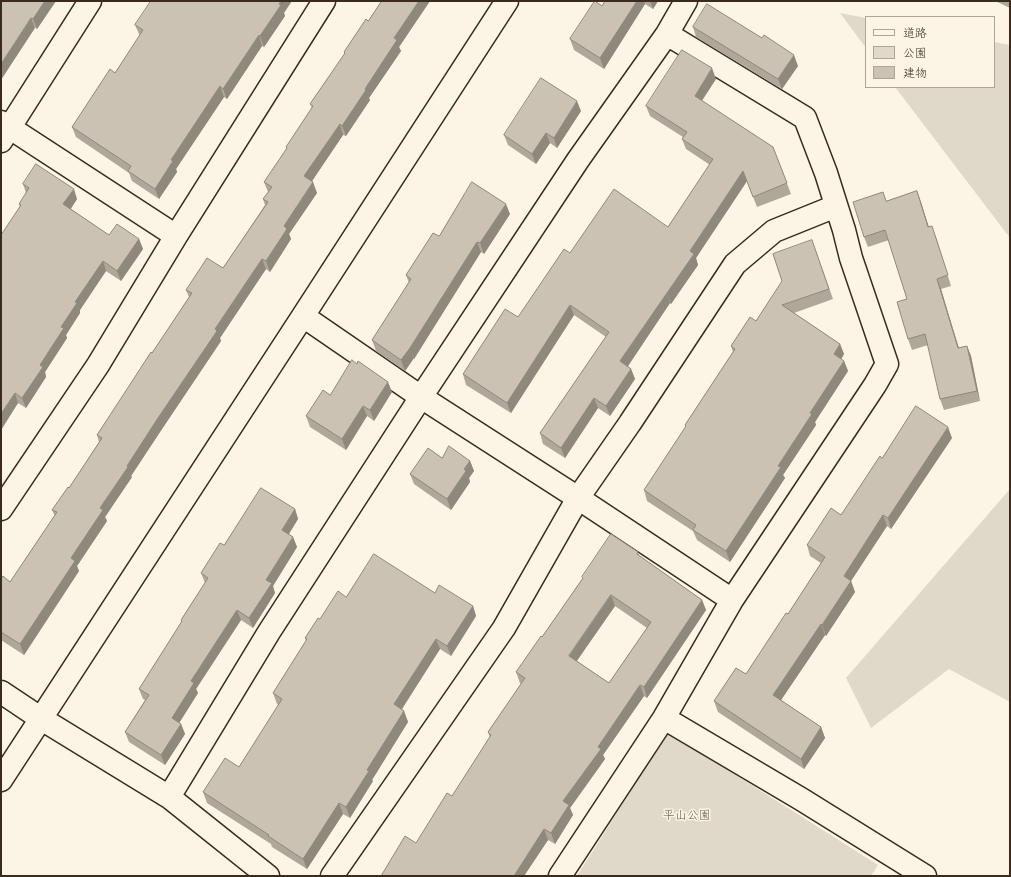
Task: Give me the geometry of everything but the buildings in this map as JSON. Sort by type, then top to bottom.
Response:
[{"type":"street","points":[[90,1],[4,130],[176,236]]},
{"type":"street","points":[[1,509],[98,366],[176,236],[324,1]]},
{"type":"street","points":[[1,780],[507,1]]},
{"type":"street","points":[[169,798],[269,632],[421,397],[578,160],[667,34],[686,1]]},
{"type":"street","points":[[560,876],[664,718],[732,600],[875,385],[887,364],[851,258],[826,173],[805,118],[667,34]]},
{"type":"street","points":[[332,876],[504,628],[578,498],[735,264],[774,231],[836,206]]},
{"type":"street","points":[[303,316],[421,397],[578,498],[732,600]]},
{"type":"street","points":[[1,692],[169,798],[268,876]]},
{"type":"street","points":[[664,718],[801,799],[896,868],[925,876]]},
{"type":"green space","points":[[840,13],[865,18],[865,47]]},
{"type":"green space","points":[[995,42],[1010,45],[1010,238],[896,88],[995,88]]},
{"type":"green space","points":[[1010,489],[1010,702],[949,669],[871,728],[846,678]]},
{"type":"green space","name":"平山公園","points":[[668,732],[878,865],[871,876],[577,876]]}]
